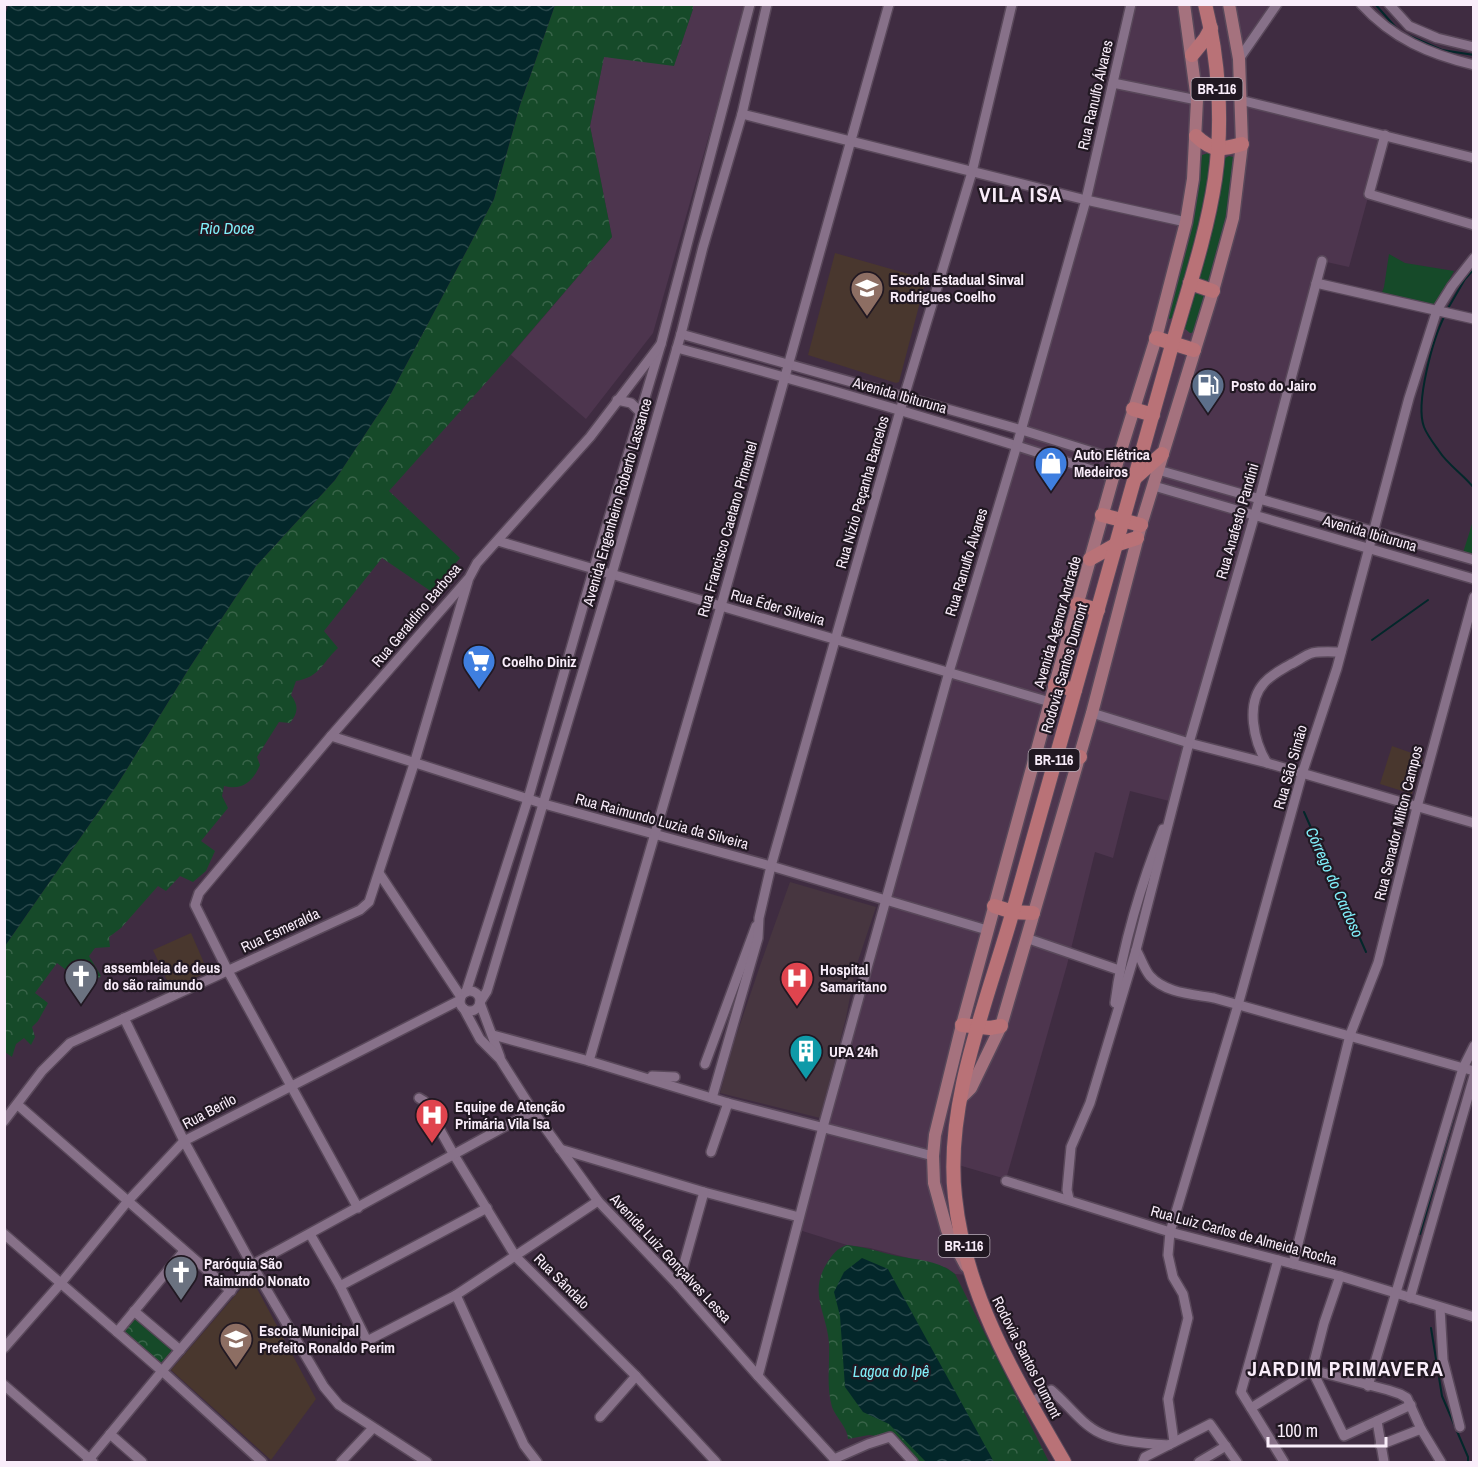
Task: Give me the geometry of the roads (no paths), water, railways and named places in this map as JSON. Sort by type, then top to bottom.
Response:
[{"type":"highway","name":"Rodovia Santos Dumont","points":[[1064,1462],[1030,1403],[990,1325],[970,1275],[958,1217],[954,1180],[955,1141],[961,1098],[978,1027],[1013,912],[1055,755],[1190,283],[1216,176],[1218,110],[1215,60],[1205,4]]},
{"type":"highway","points":[[1192,55],[1211,28]]},
{"type":"highway","points":[[1196,136],[1217,150],[1242,144]]},
{"type":"highway","points":[[1190,283],[1214,291]]},
{"type":"highway","points":[[1156,338],[1194,350]]},
{"type":"highway","points":[[1133,409],[1153,415]]},
{"type":"highway","points":[[1135,478],[1162,454]]},
{"type":"highway","points":[[1090,559],[1139,532],[1122,521],[1102,515]]},
{"type":"highway","points":[[1077,604],[1098,610]]},
{"type":"highway","points":[[1055,685],[1075,690]]},
{"type":"highway","points":[[1055,755],[1080,757]]},
{"type":"highway","points":[[994,906],[1013,912],[1033,913]]},
{"type":"highway","points":[[962,1025],[990,1028],[1001,1026]]},
{"type":"main road","name":"Avenida Agenor Andrade","points":[[970,1275],[947,1230],[934,1183],[933,1156],[940,1112],[987,930],[1077,604],[1133,409],[1156,338],[1186,222],[1194,179],[1197,100],[1184,4]]},
{"type":"main road","points":[[961,1098],[970,1088],[1001,1026],[1080,757],[1139,532],[1214,291],[1233,218],[1242,144],[1239,60],[1229,4]]},
{"type":"street","name":"Avenida Engenheiro Roberto Lassance","points":[[463,999],[528,800],[661,344],[750,4]]},
{"type":"street","name":"Avenida Engenheiro Roberto Lassance","points":[[480,1003],[487,991],[544,804],[677,348],[703,247],[742,114],[767,4]]},
{"type":"street","name":"Rua Francisco Caetano Pimentel","points":[[589,1061],[789,364],[889,4]]},
{"type":"street","name":"Rua Nízio Peçanha Barcelos","points":[[705,1064],[759,918],[771,866],[900,411],[972,172],[1012,4]]},
{"type":"street","name":"Rua Ranulfo Álvares","points":[[758,1376],[885,901],[949,672],[1022,430],[1086,200],[1131,4]]},
{"type":"street","points":[[1239,60],[1277,4]]},
{"type":"street","points":[[1361,4],[1377,22],[1398,37],[1444,58],[1473,64]]},
{"type":"street","points":[[1389,4],[1409,26],[1437,38],[1473,47]]},
{"type":"street","points":[[1113,83],[1197,100]]},
{"type":"street","points":[[1240,100],[1473,158]]},
{"type":"street","points":[[742,114],[1086,200],[1186,222]]},
{"type":"street","points":[[1385,135],[1369,194],[1473,225]]},
{"type":"street","points":[[688,244],[703,247]]},
{"type":"street","name":"Rua São Simão","points":[[1172,1443],[1168,1399],[1188,1318],[1183,1294],[1173,1277],[1168,1255],[1170,1232],[1238,1005],[1302,774],[1341,652],[1409,398],[1437,310],[1473,258]]},
{"type":"street","name":"Rua Anafesto Pandini","points":[[1069,1199],[1067,1190],[1071,1147],[1090,1103],[1136,950],[1189,743],[1259,500],[1322,261]]},
{"type":"street","points":[[1316,283],[1473,319]]},
{"type":"street","name":"Avenida Ibituruna","points":[[681,334],[1022,430],[1118,460]]},
{"type":"street","name":"Rua Geraldino Barbosa","points":[[228,971],[195,905],[199,893],[330,736],[469,578],[477,562],[590,437],[661,344]]},
{"type":"street","name":"Avenida Ibituruna","points":[[677,348],[1017,445],[1113,477]]},
{"type":"street","points":[[617,400],[631,403],[640,412]]},
{"type":"street","name":"Avenida Ibituruna","points":[[1158,470],[1473,560]]},
{"type":"street","name":"Avenida Ibituruna","points":[[1154,486],[1473,579]]},
{"type":"street","name":"Rua Éder Silveira","points":[[498,540],[1050,702]]},
{"type":"street","name":"Rua Esmeralda","points":[[4,1121],[42,1071],[70,1043],[360,910],[369,902],[414,764],[469,578]]},
{"type":"street","name":"Rua Senador Milton Campos","points":[[1293,1264],[1350,1035],[1378,963],[1473,597]]},
{"type":"street","points":[[1267,763],[1256,739],[1254,720],[1256,701],[1262,685],[1274,673],[1311,654],[1341,652]]},
{"type":"street","points":[[1092,713],[1189,743],[1267,763],[1473,823]]},
{"type":"street","name":"Rua Raimundo Luzia da Silveira","points":[[330,736],[528,800],[771,866],[987,930]]},
{"type":"street","name":"Rua Anafesto Pandini","points":[[1110,1035],[1119,970],[1154,851],[1178,788]]},
{"type":"street","name":"Avenida Luiz Gonçalves Lessa","points":[[379,873],[463,999],[480,1039],[500,1059],[533,1111],[598,1201],[678,1285],[836,1461]]},
{"type":"street","points":[[495,903],[512,908]]},
{"type":"street","name":"Rua Nízio Peçanha Barcelos","points":[[712,1098],[758,938],[759,918]]},
{"type":"street","points":[[1026,938],[1119,970]]},
{"type":"street","points":[[1136,950],[1149,974],[1159,985],[1350,1035],[1473,1071]]},
{"type":"street","points":[[228,971],[358,1208]]},
{"type":"street","points":[[463,999],[475,992],[480,1003]]},
{"type":"street","name":"Rua Berilo","points":[[4,1347],[61,1283],[127,1202],[184,1141],[290,1085],[463,999],[474,1011],[480,1003]]},
{"type":"street","name":"Avenida Luiz Gonçalves Lessa","points":[[480,1003],[500,1059]]},
{"type":"street","points":[[124,1018],[184,1141],[252,1265],[324,1387],[339,1405],[427,1462]]},
{"type":"street","points":[[493,1035],[728,1103],[933,1156]]},
{"type":"street","points":[[1368,1386],[1463,1068],[1473,1052]]},
{"type":"street","points":[[629,1073],[675,1077]]},
{"type":"street","points":[[1410,1298],[1473,1076]]},
{"type":"street","name":"Rua Sândalo","points":[[419,1098],[424,1101],[516,1257],[636,1376],[716,1462]]},
{"type":"street","points":[[711,1152],[728,1103]]},
{"type":"street","points":[[18,1105],[231,1291]]},
{"type":"street","points":[[4,1385],[90,1462],[110,1434],[252,1265],[533,1111]]},
{"type":"street","points":[[560,1149],[704,1192],[799,1216]]},
{"type":"street","name":"Rua Luiz Carlos de Almeida Rocha","points":[[1006,1181],[1170,1232],[1340,1276],[1473,1317]]},
{"type":"street","points":[[678,1285],[704,1192]]},
{"type":"street","points":[[310,1234],[340,1286],[367,1341],[456,1294],[516,1257],[598,1201]]},
{"type":"street","points":[[340,1286],[488,1208]]},
{"type":"street","points":[[4,1234],[162,1371],[262,1462]]},
{"type":"street","points":[[117,1332],[184,1251]]},
{"type":"street","points":[[1278,1260],[1241,1392],[1284,1462]]},
{"type":"street","points":[[1340,1276],[1324,1323],[1312,1370],[1344,1436],[1411,1405]]},
{"type":"street","points":[[456,1294],[524,1445],[537,1462]]},
{"type":"street","points":[[1440,1308],[1443,1360],[1460,1427]]},
{"type":"street","points":[[134,1311],[180,1350]]},
{"type":"street","points":[[1251,1408],[1312,1370],[1401,1394],[1407,1398],[1421,1429],[1441,1462]]},
{"type":"street","points":[[600,1417],[636,1376]]},
{"type":"street","points":[[1030,1403],[1051,1390],[1101,1434],[1143,1444],[1172,1443]]},
{"type":"street","points":[[1377,1421],[1384,1462]]},
{"type":"street","points":[[1143,1461],[1210,1424],[1237,1462]]},
{"type":"street","points":[[341,1462],[373,1428]]},
{"type":"street","points":[[1380,1445],[1421,1429]]},
{"type":"street","points":[[110,1434],[142,1462]]},
{"type":"street","points":[[836,1461],[868,1444],[890,1437],[913,1462]]},
{"type":"street","points":[[1199,1462],[1226,1446]]},
{"type":"water","name":"Rio Doce","points":[[8,5],[555,5],[520,105],[494,199],[387,401],[335,480],[256,566],[117,785],[5,946],[4,19]]},
{"type":"water","name":"Lagoa do Ipê","points":[[862,1258],[888,1269],[994,1462],[926,1462],[889,1424],[863,1412],[845,1387],[840,1316],[834,1292],[844,1272]]},
{"type":"waterway","name":"Córrego do Cardoso","points":[[1375,4],[1398,30]]},
{"type":"waterway","name":"Córrego do Cardoso","points":[[1405,34],[1442,50],[1474,55]]},
{"type":"waterway","name":"Córrego do Cardoso","points":[[1447,310],[1465,279],[1474,269]]},
{"type":"waterway","name":"Córrego do Cardoso","points":[[1445,315],[1435,339],[1427,371],[1422,416],[1427,433],[1443,456],[1474,488]]},
{"type":"waterway","name":"Córrego do Cardoso","points":[[1372,640],[1428,600]]},
{"type":"waterway","name":"Córrego do Cardoso","points":[[1304,812],[1366,952]]},
{"type":"waterway","name":"Córrego do Cardoso","points":[[1420,1234],[1453,1119]]},
{"type":"waterway","name":"Córrego do Cardoso","points":[[1431,1328],[1442,1396],[1468,1457],[1468,1462]]},
{"type":"place","name":"Escola Estadual Sinval Rodrigues Coelho","points":[[867,317]]},
{"type":"place","name":"Posto do Jairo","points":[[1208,414]]},
{"type":"place","name":"Auto Elétrica Medeiros","points":[[1051,492]]},
{"type":"place","name":"Coelho Diniz","points":[[479,690]]},
{"type":"place","name":"assembleia de deus do são raimundo","points":[[81,1005]]},
{"type":"place","name":"Hospital Samaritano","points":[[797,1007]]},
{"type":"place","name":"UPA 24h","points":[[806,1080]]},
{"type":"place","name":"Equipe de Atenção Primária Vila Isa","points":[[432,1144]]},
{"type":"place","name":"Paróquia São Raimundo Nonato","points":[[181,1301]]},
{"type":"place","name":"Escola Municipal Prefeito Ronaldo Perim","points":[[236,1368]]},
{"type":"district","name":"VILA ISA","points":[[1021,194]]},
{"type":"district","name":"JARDIM PRIMAVERA","points":[[1346,1368]]}]
